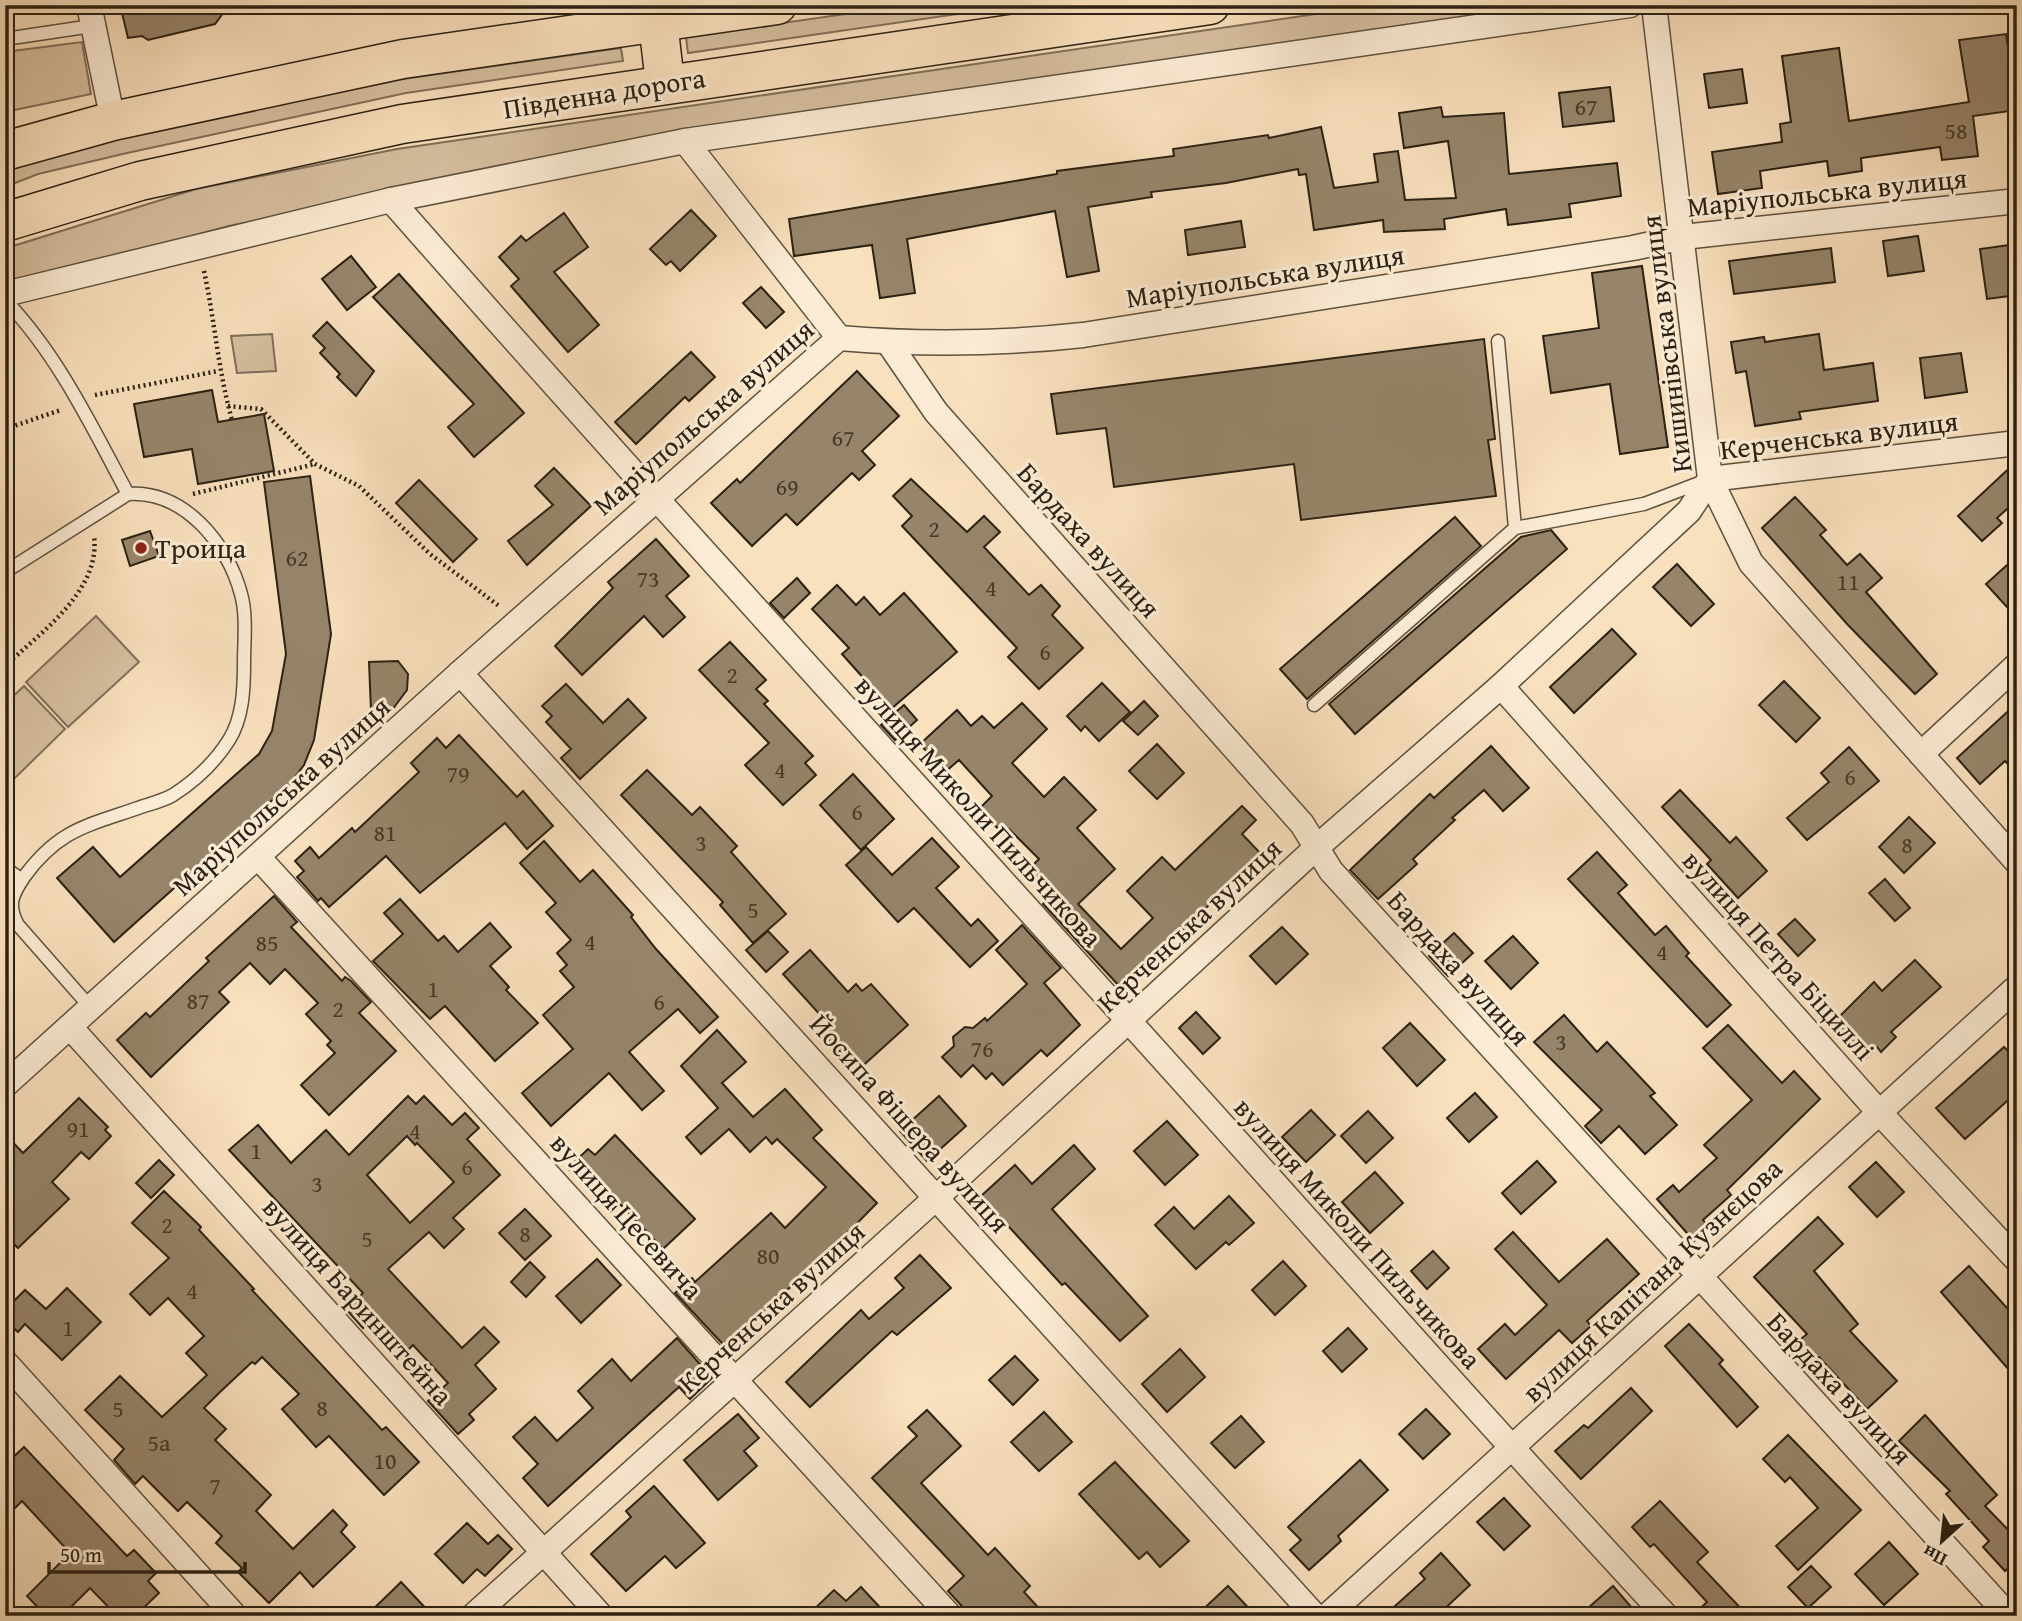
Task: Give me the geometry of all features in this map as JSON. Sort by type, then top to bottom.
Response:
[{"type":"main road","points":[[5,151],[113,121],[403,59],[777,5]]},
{"type":"main road","name":"Південна дорога","points":[[5,222],[140,181],[402,124],[665,83],[1210,5]]},
{"type":"main road","points":[[658,22],[665,83]]},
{"type":"street","points":[[5,293],[391,200],[685,141],[1630,5]]},
{"type":"street","name":"Кишинівська вулиця","points":[[1654,5],[1710,479],[1751,563],[2017,862]]},
{"type":"street","points":[[91,16],[113,121]]},
{"type":"street","points":[[685,141],[839,338]]},
{"type":"street","name":"вулиця Миколи Пильчикова","points":[[391,200],[1512,1450],[1666,1616]]},
{"type":"street","name":"Маріупольська вулиця","points":[[5,1085],[259,858],[517,621],[839,338],[888,342],[1003,344],[1083,335],[1619,250],[1683,237],[2017,201]]},
{"type":"street","name":"Бардаха вулиця","points":[[888,342],[936,412],[1302,824],[1331,871],[2009,1616]]},
{"type":"street","name":"Керченська вулиця","points":[[473,1616],[1130,1021],[1317,847],[1501,686],[1689,511],[1710,479],[2017,443]]},
{"type":"street","points":[[1921,754],[2017,666]]},
{"type":"street","name":"Йосипа Фішера вулиця","points":[[460,673],[1315,1616]]},
{"type":"street","name":"вулиця Петра Біциллі","points":[[1501,686],[1878,1111],[2017,1260]]},
{"type":"street","name":"вулиця Цесевича","points":[[259,858],[950,1616]]},
{"type":"street","name":"вулиця Капітана Кузнєцова","points":[[1327,1616],[2017,987]]},
{"type":"street","name":"вулиця Баринштейна","points":[[71,1027],[601,1616]]},
{"type":"street","points":[[5,1362],[235,1616]]},
{"type":"lane","points":[[5,39],[91,16]]},
{"type":"lane","points":[[5,300],[28,324],[77,401],[128,494]]},
{"type":"lane","points":[[1497,341],[1514,528]]},
{"type":"lane","points":[[1314,705],[1514,528],[1644,504],[1710,479]]},
{"type":"lane","points":[[5,572],[91,514],[128,494],[147,493],[199,521],[227,555],[242,596],[244,695],[231,738],[205,771],[171,796],[67,833],[41,854],[12,894],[11,913],[18,925],[91,1008]]},
{"type":"lane","points":[[5,868],[22,880]]},
{"type":"path","points":[[199,247],[212,311],[218,371],[232,420]]},
{"type":"path","points":[[5,429],[77,401],[218,371]]},
{"type":"path","points":[[228,406],[261,408],[315,464],[359,486],[430,554],[517,621]]},
{"type":"path","points":[[164,500],[315,464]]},
{"type":"path","points":[[5,666],[59,615],[80,589],[90,564],[94,543],[91,514]]},
{"type":"shaded area","points":[[908,5],[1019,5],[688,53],[686,37]]},
{"type":"shaded area","points":[[1377,5],[1563,5],[682,132],[229,226],[14,284],[5,278],[5,251],[10,247],[196,189],[397,149]]},
{"type":"shaded area","points":[[82,42],[91,94],[5,112],[5,52]]},
{"type":"shaded area","points":[[621,48],[623,61],[406,93],[127,153],[38,174],[5,187],[5,171],[122,136],[403,79]]},
{"type":"shaded area","points":[[272,334],[276,371],[237,373],[231,336]]},
{"type":"shaded area","points":[[96,616],[139,662],[68,727],[26,682]]},
{"type":"shaded area","points":[[24,686],[65,729],[15,778],[5,769],[5,704]]},
{"type":"building","points":[[147,5],[229,5],[215,24],[148,40],[142,36],[128,38],[122,13]]},
{"type":"building","points":[[2006,34],[2017,110],[1973,116],[1978,156],[1942,160],[1940,147],[1861,158],[1862,171],[1829,176],[1827,161],[1760,171],[1762,188],[1718,194],[1712,152],[1782,142],[1780,124],[1791,122],[1782,56],[1839,48],[1849,121],[1969,102],[1959,40]]},
{"type":"building","points":[[1742,69],[1747,103],[1709,108],[1704,74]]},
{"type":"building","points":[[1610,87],[1614,121],[1563,127],[1559,93]]},
{"type":"building","points":[[1441,107],[1443,117],[1504,113],[1509,174],[1617,163],[1621,196],[1569,204],[1571,217],[1508,225],[1506,209],[1444,219],[1445,229],[1384,232],[1383,220],[1314,230],[1306,174],[1299,175],[1298,169],[1226,183],[1151,192],[1152,197],[1088,207],[1099,271],[1067,277],[1055,211],[907,239],[915,293],[880,298],[872,245],[794,256],[789,219],[1057,174],[1057,171],[1174,156],[1173,149],[1268,135],[1269,138],[1321,127],[1334,188],[1378,182],[1374,154],[1398,151],[1405,200],[1456,198],[1448,141],[1404,148],[1399,113]]},
{"type":"building","points":[[691,210],[716,236],[680,271],[671,261],[666,265],[650,249]]},
{"type":"building","points":[[564,213],[588,247],[554,272],[599,325],[568,352],[511,286],[519,279],[499,257],[521,236],[526,241]]},
{"type":"building","points":[[1241,221],[1245,247],[1188,255],[1185,230]]},
{"type":"building","points":[[1918,236],[1924,271],[1888,276],[1883,241]]},
{"type":"building","points":[[2017,244],[2017,295],[1987,299],[1980,249]]},
{"type":"building","points":[[1831,248],[1835,282],[1734,294],[1729,261]]},
{"type":"building","points":[[351,256],[376,287],[347,310],[322,279]]},
{"type":"building","points":[[1642,266],[1668,447],[1620,454],[1610,384],[1551,393],[1543,336],[1599,328],[1592,273]]},
{"type":"building","points":[[399,274],[524,413],[474,457],[448,427],[474,404],[373,297]]},
{"type":"building","points":[[761,287],[784,312],[766,328],[743,303]]},
{"type":"building","points":[[327,322],[374,371],[356,396],[337,377],[340,374],[320,353],[325,348],[313,336]]},
{"type":"building","points":[[1819,334],[1824,370],[1873,363],[1878,401],[1799,412],[1801,419],[1755,426],[1746,371],[1736,373],[1731,342],[1764,337],[1765,342]]},
{"type":"building","points":[[1484,339],[1495,439],[1488,440],[1496,496],[1301,520],[1294,464],[1114,487],[1106,428],[1057,434],[1051,394]]},
{"type":"building","points":[[691,352],[715,377],[689,401],[685,397],[636,444],[615,422]]},
{"type":"building","points":[[1961,353],[1967,392],[1925,398],[1920,358]]},
{"type":"building","points":[[857,371],[899,416],[862,451],[875,465],[859,480],[852,473],[797,525],[786,514],[752,546],[711,503],[737,479],[740,483]]},
{"type":"building","points":[[212,390],[218,422],[264,414],[274,471],[198,484],[192,449],[144,457],[134,404]]},
{"type":"building","points":[[2017,461],[2017,500],[1997,518],[2002,523],[1982,541],[1958,516]]},
{"type":"building","points":[[554,468],[591,506],[527,565],[508,541],[553,505],[535,486]]},
{"type":"building","points":[[310,476],[331,634],[314,740],[304,765],[288,786],[114,942],[57,878],[93,847],[120,877],[259,754],[272,731],[286,654],[264,482]]},
{"type":"building","points":[[911,479],[967,532],[984,516],[1000,532],[984,547],[1029,595],[1041,585],[1060,606],[1052,615],[1083,648],[1039,689],[1008,657],[1017,648],[902,526],[912,516],[893,496]]},
{"type":"building","points":[[419,480],[477,539],[453,562],[396,503]]},
{"type":"building","points":[[1795,497],[1826,530],[1820,535],[1847,565],[1860,554],[1882,578],[1866,592],[1937,674],[1915,694],[1848,625],[1762,528]]},
{"type":"building","points":[[1455,517],[1481,546],[1307,699],[1280,669]]},
{"type":"building","points":[[1551,530],[1567,549],[1355,734],[1329,704],[1521,537]]},
{"type":"building","points":[[150,531],[159,556],[130,566],[122,540]]},
{"type":"building","points":[[656,539],[689,576],[666,596],[685,617],[663,637],[644,616],[582,675],[555,646],[613,588],[608,582]]},
{"type":"building","points":[[2017,556],[2017,618],[1986,584]]},
{"type":"building","points":[[1677,564],[1714,604],[1691,626],[1653,587]]},
{"type":"building","points":[[797,578],[810,593],[784,618],[770,603]]},
{"type":"building","points":[[837,585],[856,605],[864,597],[880,615],[904,593],[957,652],[891,709],[842,654],[849,648],[812,609]]},
{"type":"building","points":[[1612,629],[1636,654],[1574,713],[1550,687]]},
{"type":"building","points":[[730,642],[766,680],[756,689],[768,701],[764,704],[813,756],[805,763],[816,775],[783,805],[745,765],[769,743],[699,670]]},
{"type":"building","points":[[398,661],[408,674],[407,690],[392,710],[371,711],[369,662]]},
{"type":"building","points":[[1784,681],[1820,718],[1796,742],[1759,705]]},
{"type":"building","points":[[1102,683],[1130,712],[1099,741],[1085,726],[1081,731],[1067,716]]},
{"type":"building","points":[[566,684],[603,723],[628,699],[646,718],[580,779],[561,758],[571,749],[546,722],[552,716],[542,706]]},
{"type":"building","points":[[1144,701],[1158,716],[1138,735],[1123,721]]},
{"type":"building","points":[[1022,703],[1047,729],[1012,763],[1044,797],[1064,777],[1096,810],[1077,828],[1115,869],[1078,904],[1121,949],[1153,918],[1127,891],[1162,857],[1175,870],[1242,806],[1256,820],[1242,834],[1262,855],[1121,988],[1043,904],[1054,893],[1030,868],[1039,859],[1009,829],[1003,834],[979,809],[992,796],[959,760],[945,772],[920,744],[957,710],[971,726],[982,716],[994,728]]},
{"type":"building","points":[[2017,703],[2017,774],[2005,761],[1980,784],[1957,758]]},
{"type":"building","points":[[904,705],[917,720],[895,740],[881,725]]},
{"type":"building","points":[[459,735],[517,797],[523,791],[553,826],[527,849],[505,823],[420,893],[386,856],[329,907],[321,898],[318,901],[297,877],[304,871],[295,861],[310,847],[319,858],[352,828],[355,832],[419,772],[411,763],[437,738],[446,748]]},
{"type":"building","points":[[1157,744],[1184,773],[1157,799],[1129,771]]},
{"type":"building","points":[[1491,746],[1529,788],[1503,811],[1484,790],[1452,818],[1455,820],[1413,859],[1417,864],[1378,899],[1350,870],[1430,794],[1434,798]]},
{"type":"building","points":[[1849,747],[1879,781],[1807,840],[1787,818],[1829,782],[1821,773]]},
{"type":"building","points":[[647,770],[692,815],[700,807],[737,846],[731,852],[786,914],[753,943],[720,905],[723,902],[621,795]]},
{"type":"building","points":[[853,774],[894,819],[861,850],[820,805]]},
{"type":"building","points":[[1680,790],[1730,843],[1736,837],[1767,871],[1738,898],[1707,864],[1711,860],[1662,807]]},
{"type":"building","points":[[1909,817],[1935,843],[1904,873],[1879,847]]},
{"type":"building","points":[[932,838],[959,867],[936,888],[971,926],[978,919],[998,941],[970,967],[914,908],[898,922],[846,865],[866,847],[892,875]]},
{"type":"building","points":[[544,841],[580,882],[593,870],[633,915],[631,917],[656,949],[718,1017],[700,1033],[678,1009],[629,1052],[664,1091],[642,1110],[609,1073],[551,1126],[522,1093],[573,1049],[543,1015],[574,987],[560,971],[567,965],[557,953],[571,940],[546,912],[556,903],[520,863]]},
{"type":"building","points":[[1597,852],[1627,885],[1618,893],[1655,935],[1666,926],[1689,953],[1686,956],[1731,1005],[1707,1027],[1568,879]]},
{"type":"building","points":[[1885,879],[1910,908],[1895,921],[1869,893]]},
{"type":"building","points":[[274,896],[297,922],[291,927],[342,981],[345,977],[351,981],[371,1002],[359,1013],[396,1051],[329,1115],[301,1085],[335,1053],[327,1045],[331,1041],[306,1014],[318,1003],[285,969],[270,984],[250,963],[219,992],[229,1002],[151,1077],[117,1040],[146,1013],[150,1017],[209,961],[206,958]]},
{"type":"building","points":[[400,899],[438,941],[444,936],[458,952],[490,923],[511,947],[490,966],[509,987],[506,990],[538,1023],[495,1061],[445,1006],[430,1019],[373,961],[403,934],[384,913]]},
{"type":"building","points":[[1795,919],[1815,940],[1798,956],[1778,934]]},
{"type":"building","points":[[1022,925],[1061,968],[1044,983],[1080,1025],[1047,1056],[1041,1050],[1003,1085],[992,1073],[986,1079],[973,1065],[961,1077],[942,1057],[954,1046],[953,1037],[965,1027],[973,1028],[985,1018],[987,1021],[1027,984],[996,950]]},
{"type":"building","points":[[1282,927],[1308,954],[1276,984],[1250,956]]},
{"type":"building","points":[[768,931],[788,952],[766,972],[746,950]]},
{"type":"building","points":[[1454,933],[1473,953],[1448,976],[1429,956]]},
{"type":"building","points":[[1513,936],[1538,963],[1511,989],[1485,961]]},
{"type":"building","points":[[810,950],[848,992],[856,984],[862,991],[871,984],[908,1025],[857,1071],[828,1039],[819,1022],[823,1018],[783,974]]},
{"type":"building","points":[[1915,960],[1941,987],[1891,1032],[1896,1037],[1881,1052],[1877,1047],[1866,1058],[1834,1022],[1874,982],[1882,991]]},
{"type":"building","points":[[1196,1012],[1220,1038],[1203,1054],[1179,1028]]},
{"type":"building","points":[[1564,1015],[1597,1052],[1607,1042],[1655,1093],[1650,1096],[1677,1125],[1645,1154],[1619,1126],[1601,1143],[1585,1126],[1602,1110],[1534,1042]]},
{"type":"building","points":[[1410,1023],[1445,1060],[1417,1086],[1383,1048]]},
{"type":"building","points":[[1728,1025],[1782,1083],[1794,1071],[1820,1099],[1727,1190],[1731,1195],[1703,1220],[1709,1228],[1694,1241],[1657,1199],[1673,1185],[1679,1192],[1717,1158],[1704,1145],[1752,1100],[1703,1048]]},
{"type":"building","points":[[717,1030],[746,1062],[722,1083],[753,1117],[785,1089],[822,1130],[813,1138],[877,1203],[821,1260],[740,1332],[749,1341],[733,1355],[675,1293],[692,1278],[695,1282],[771,1213],[785,1228],[826,1187],[777,1139],[772,1144],[766,1137],[750,1152],[729,1129],[701,1154],[686,1137],[718,1108],[681,1066]]},
{"type":"building","points":[[2004,1047],[2017,1060],[2017,1092],[1965,1139],[1936,1108]]},
{"type":"building","points":[[1475,1093],[1497,1117],[1469,1142],[1447,1118]]},
{"type":"building","points":[[408,1096],[416,1104],[424,1096],[452,1125],[465,1113],[479,1128],[467,1139],[500,1175],[453,1218],[464,1229],[444,1248],[429,1232],[388,1269],[462,1348],[484,1327],[499,1342],[475,1365],[496,1389],[469,1414],[474,1420],[458,1434],[428,1401],[448,1383],[413,1345],[408,1350],[376,1316],[363,1328],[346,1309],[363,1293],[229,1150],[258,1125],[291,1163],[326,1130],[349,1155]],"holes":[[[407,1136],[415,1145],[417,1143],[454,1182],[410,1223],[367,1175]]]},
{"type":"building","points":[[939,1096],[966,1126],[927,1161],[900,1131]]},
{"type":"building","points":[[79,1098],[108,1127],[105,1130],[111,1136],[89,1159],[81,1152],[52,1182],[69,1199],[18,1248],[5,1235],[5,1134],[23,1153]]},
{"type":"building","points":[[1311,1110],[1335,1135],[1306,1162],[1282,1137]]},
{"type":"building","points":[[1368,1111],[1393,1138],[1366,1163],[1341,1136]]},
{"type":"building","points":[[1167,1121],[1198,1155],[1165,1185],[1134,1151]]},
{"type":"building","points":[[615,1135],[695,1219],[663,1249],[619,1203],[610,1212],[568,1168],[588,1149],[595,1155]]},
{"type":"building","points":[[1074,1145],[1095,1169],[1052,1209],[1148,1316],[1120,1341],[1065,1283],[1062,1285],[981,1196],[1015,1165],[1032,1184]]},
{"type":"building","points":[[159,1160],[174,1175],[151,1198],[136,1183]]},
{"type":"building","points":[[1537,1161],[1556,1182],[1521,1214],[1502,1193]]},
{"type":"building","points":[[1876,1162],[1904,1192],[1877,1217],[1849,1187]]},
{"type":"building","points":[[1375,1172],[1403,1203],[1370,1233],[1342,1202]]},
{"type":"building","points":[[164,1191],[201,1227],[199,1230],[254,1289],[252,1290],[382,1430],[386,1427],[419,1462],[384,1495],[329,1436],[316,1447],[282,1409],[299,1394],[262,1357],[255,1364],[252,1362],[219,1393],[204,1408],[226,1429],[215,1440],[271,1495],[256,1511],[293,1549],[333,1510],[347,1525],[341,1532],[355,1547],[313,1587],[300,1572],[269,1603],[238,1572],[242,1568],[216,1543],[222,1536],[187,1502],[178,1511],[143,1476],[135,1484],[114,1460],[124,1449],[85,1410],[120,1376],[162,1417],[207,1375],[186,1353],[204,1336],[168,1298],[150,1315],[130,1294],[169,1258],[132,1223]]},
{"type":"building","points":[[1229,1196],[1254,1223],[1229,1245],[1226,1242],[1196,1269],[1155,1225],[1174,1207],[1194,1229]]},
{"type":"building","points":[[525,1209],[551,1236],[525,1260],[499,1233]]},
{"type":"building","points":[[1818,1217],[1843,1244],[1814,1271],[1858,1324],[1850,1331],[1897,1381],[1867,1409],[1819,1357],[1805,1368],[1789,1349],[1807,1334],[1754,1277]]},
{"type":"building","points":[[1513,1232],[1559,1282],[1607,1239],[1639,1274],[1587,1321],[1591,1326],[1572,1343],[1559,1330],[1506,1379],[1478,1349],[1505,1324],[1515,1335],[1547,1305],[1495,1249]]},
{"type":"building","points":[[1433,1251],[1449,1268],[1427,1289],[1411,1271]]},
{"type":"building","points":[[920,1255],[951,1288],[897,1335],[892,1331],[810,1407],[786,1382],[861,1310],[869,1319],[904,1288],[895,1278]]},
{"type":"building","points":[[597,1259],[621,1285],[581,1323],[556,1296]]},
{"type":"building","points":[[1283,1261],[1306,1286],[1275,1315],[1252,1290]]},
{"type":"building","points":[[530,1262],[545,1277],[526,1297],[511,1282]]},
{"type":"building","points":[[1969,1266],[2007,1308],[2017,1298],[2017,1379],[1941,1292]]},
{"type":"building","points":[[67,1288],[101,1322],[62,1360],[25,1324],[18,1332],[5,1320],[5,1310],[25,1290],[46,1309]]},
{"type":"building","points":[[1689,1324],[1723,1360],[1719,1364],[1758,1407],[1737,1427],[1665,1346]]},
{"type":"building","points":[[1348,1328],[1367,1349],[1342,1372],[1323,1351]]},
{"type":"building","points":[[677,1338],[712,1378],[690,1399],[679,1387],[548,1506],[523,1478],[538,1464],[513,1437],[535,1417],[557,1441],[593,1408],[578,1391],[612,1359],[631,1381]]},
{"type":"building","points":[[1180,1349],[1205,1377],[1167,1412],[1142,1384]]},
{"type":"building","points":[[1015,1356],[1038,1380],[1013,1405],[989,1380]]},
{"type":"building","points":[[1631,1388],[1652,1411],[1581,1479],[1555,1451],[1584,1425],[1588,1428]]},
{"type":"building","points":[[1426,1409],[1450,1434],[1423,1459],[1399,1434]]},
{"type":"building","points":[[927,1410],[961,1446],[921,1483],[988,1555],[995,1548],[1030,1586],[1024,1592],[1046,1616],[971,1616],[948,1591],[964,1576],[872,1478],[917,1436],[908,1427]]},
{"type":"building","points":[[1044,1412],[1072,1442],[1039,1471],[1011,1442]]},
{"type":"building","points":[[738,1414],[759,1438],[744,1451],[757,1466],[718,1500],[684,1460]]},
{"type":"building","points":[[1925,1415],[1997,1495],[1985,1506],[2017,1539],[2017,1560],[2005,1571],[1983,1547],[1989,1541],[1946,1494],[1950,1491],[1899,1441]]},
{"type":"building","points":[[1241,1416],[1264,1442],[1235,1468],[1211,1443]]},
{"type":"building","points":[[1788,1435],[1861,1510],[1798,1570],[1776,1546],[1818,1508],[1790,1477],[1785,1482],[1763,1459]]},
{"type":"building","points":[[24,1447],[127,1556],[134,1550],[156,1573],[148,1581],[159,1593],[135,1616],[117,1616],[90,1588],[62,1616],[46,1616],[27,1596],[70,1553],[22,1501],[5,1518],[5,1465]]},
{"type":"building","points":[[1360,1460],[1388,1490],[1338,1536],[1341,1541],[1309,1570],[1290,1550],[1301,1540],[1288,1527]]},
{"type":"building","points":[[1115,1462],[1189,1541],[1160,1567],[1147,1552],[1139,1559],[1079,1494]]},
{"type":"building","points":[[654,1486],[705,1543],[676,1568],[665,1556],[626,1591],[591,1554],[631,1517],[626,1511]]},
{"type":"building","points":[[1504,1498],[1530,1526],[1504,1550],[1477,1522]]},
{"type":"building","points":[[1660,1501],[1708,1552],[1697,1562],[1748,1616],[1692,1616],[1707,1602],[1654,1544],[1650,1547],[1632,1527]]},
{"type":"building","points":[[467,1523],[488,1544],[498,1535],[512,1549],[485,1576],[477,1569],[463,1583],[435,1554]]},
{"type":"building","points":[[1889,1542],[1918,1574],[1884,1605],[1855,1574]]},
{"type":"building","points":[[1441,1553],[1470,1585],[1437,1616],[1384,1616],[1425,1579],[1420,1573]]},
{"type":"building","points":[[1811,1566],[1831,1587],[1808,1608],[1788,1587]]},
{"type":"building","points":[[401,1582],[433,1616],[366,1616],[396,1587]]},
{"type":"building","points":[[1228,1586],[1256,1616],[1196,1616]]},
{"type":"building","points":[[1613,1586],[1639,1616],[1579,1616]]},
{"type":"building","points":[[861,1587],[888,1616],[807,1616],[834,1590],[846,1601]]},
{"type":"place","name":"Троица","points":[[141,548]]}]
